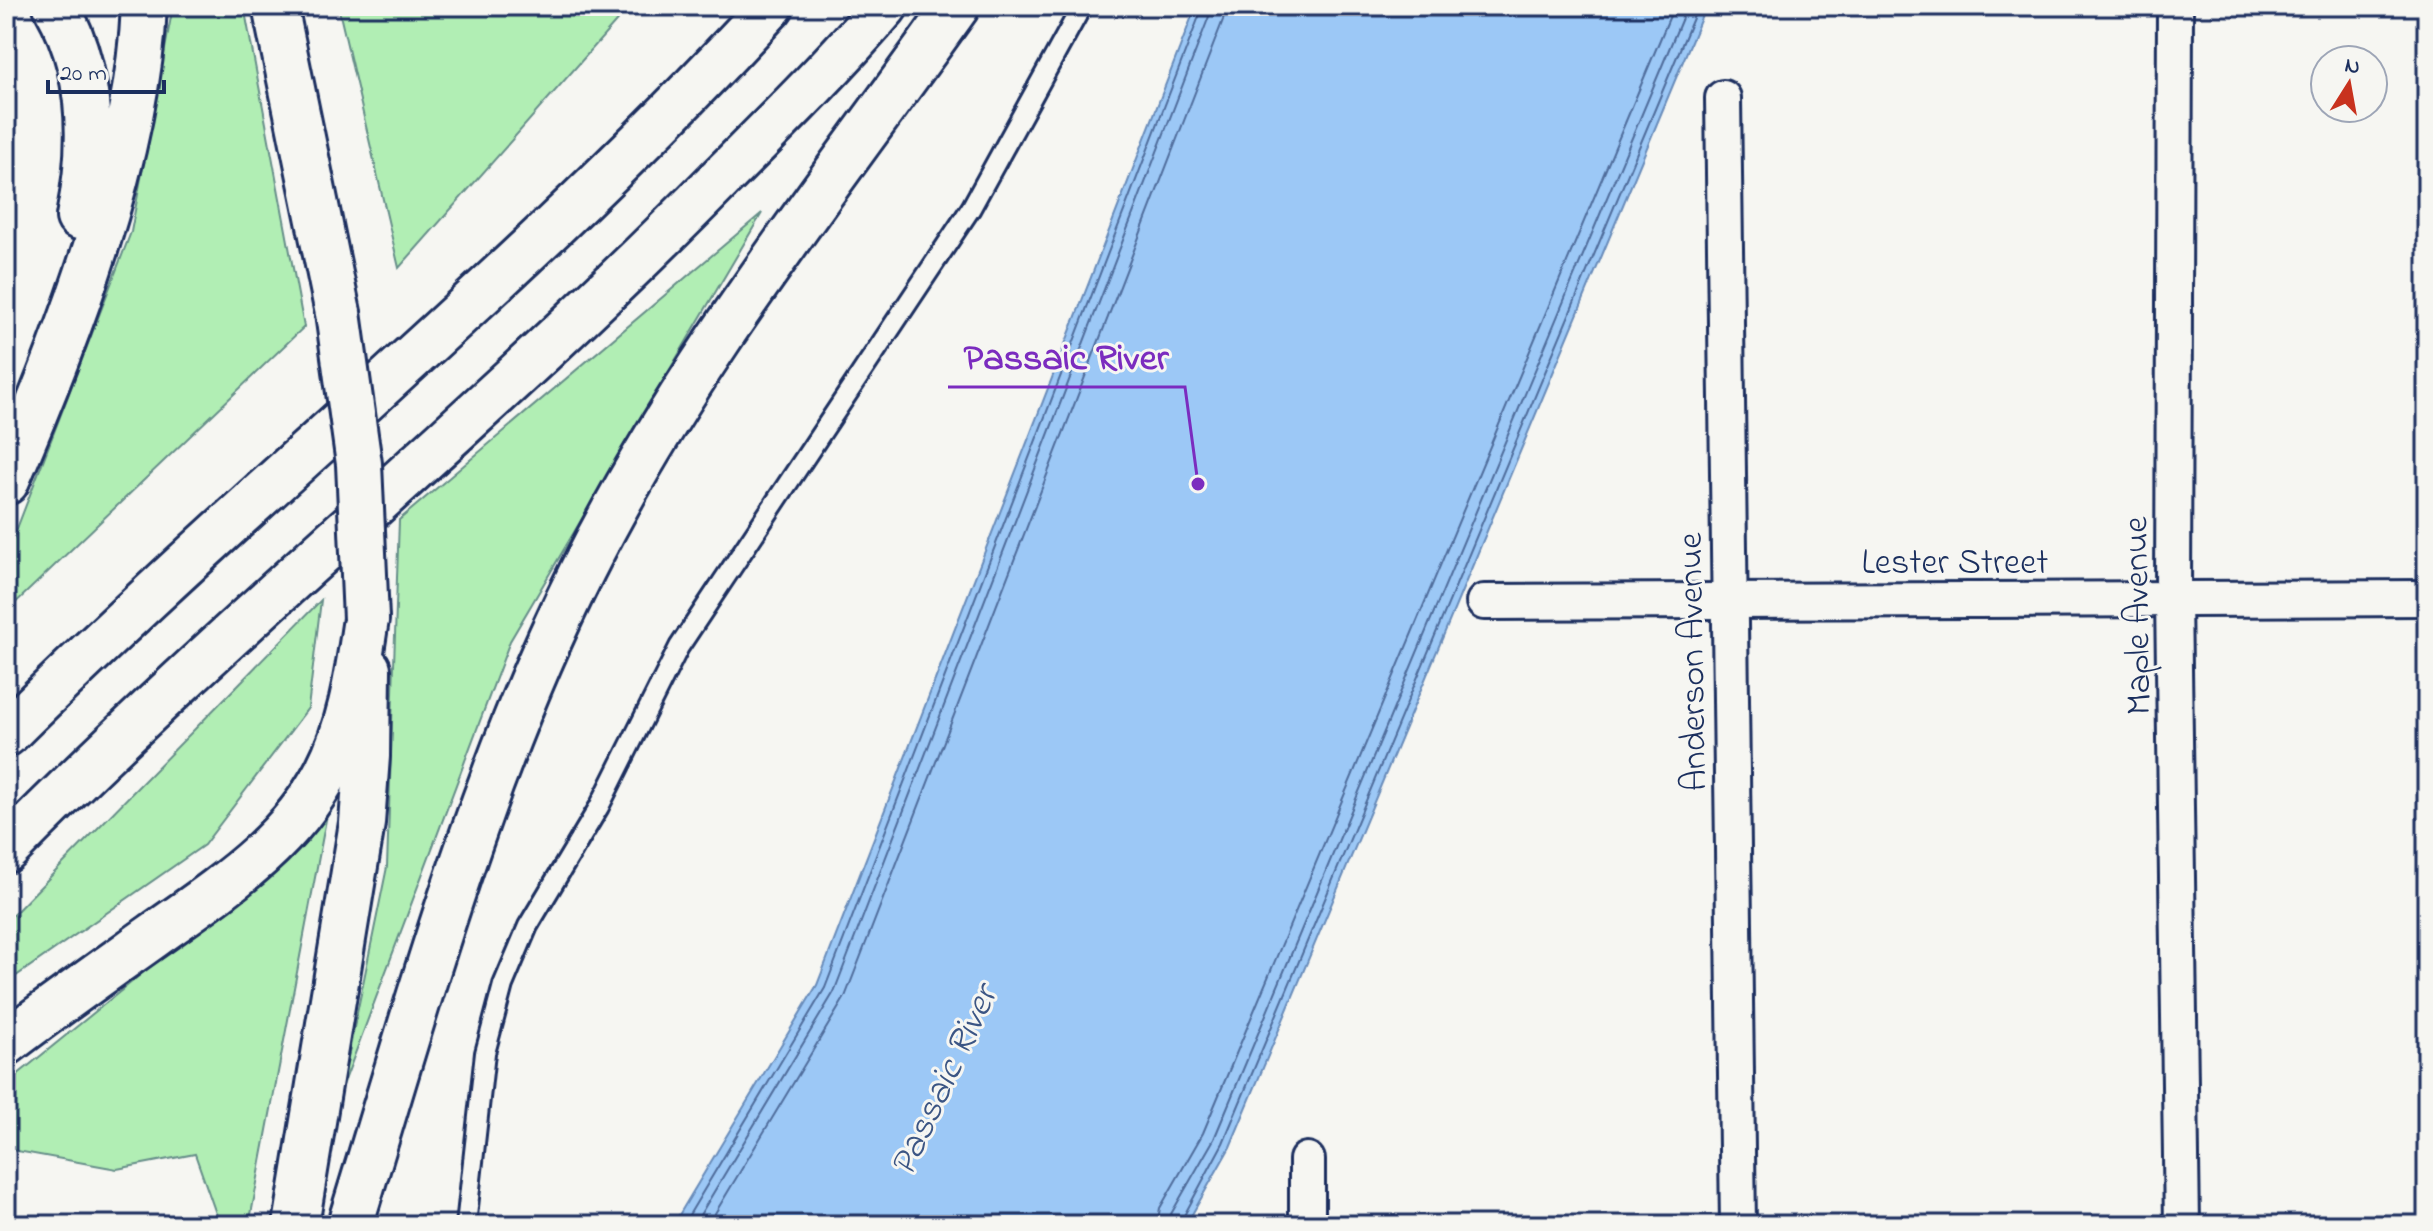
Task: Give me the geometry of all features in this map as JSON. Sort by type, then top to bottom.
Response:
[{"type":"main road","points":[[6,481],[55,321],[86,186],[85,94],[78,56],[56,6]]},
{"type":"main road","points":[[6,481],[51,375],[97,238],[132,96],[144,6]]},
{"type":"main road","points":[[275,6],[338,313],[359,464],[366,619],[367,756],[362,823],[296,1225]]},
{"type":"main road","points":[[6,734],[127,616],[570,210],[709,74],[771,6]]},
{"type":"main road","points":[[6,850],[183,676],[662,238],[885,6]]},
{"type":"main road","points":[[350,1225],[480,814],[541,657],[583,568],[630,480],[727,322],[957,6]]},
{"type":"main road","points":[[6,1043],[230,881],[278,840],[306,807],[328,770],[344,730],[356,688],[366,619]]},
{"type":"street","name":"Maple Avenue","points":[[2175,6],[2173,599],[2182,1225]]},
{"type":"street","name":"Anderson Avenue","points":[[1723,98],[1738,1225]]},
{"type":"street","name":"Lester Street","points":[[1484,602],[2427,598]]},
{"type":"street","points":[[1307,1160],[1307,1225]]},
{"type":"lane","points":[[466,1225],[485,1053],[503,985],[528,926],[599,807],[679,647],[971,208],[1082,6]]},
{"type":"green space","points":[[173,6],[244,6],[304,327],[6,612],[6,557],[131,232]]},
{"type":"green space","points":[[338,6],[630,6],[399,268]]},
{"type":"green space","points":[[762,213],[510,641],[341,1091],[387,867],[399,520]]},
{"type":"green space","points":[[321,600],[308,708],[204,845],[6,983],[6,922]]},
{"type":"green space","points":[[328,809],[249,1225],[220,1225],[195,1154],[117,1169],[6,1149],[6,1084],[133,981]]},
{"type":"water","points":[[1196,6],[1706,6],[1230,1147],[1186,1225],[673,1225],[817,985]]},
{"type":"place","name":"Passaic River","points":[[1198,484]]}]
